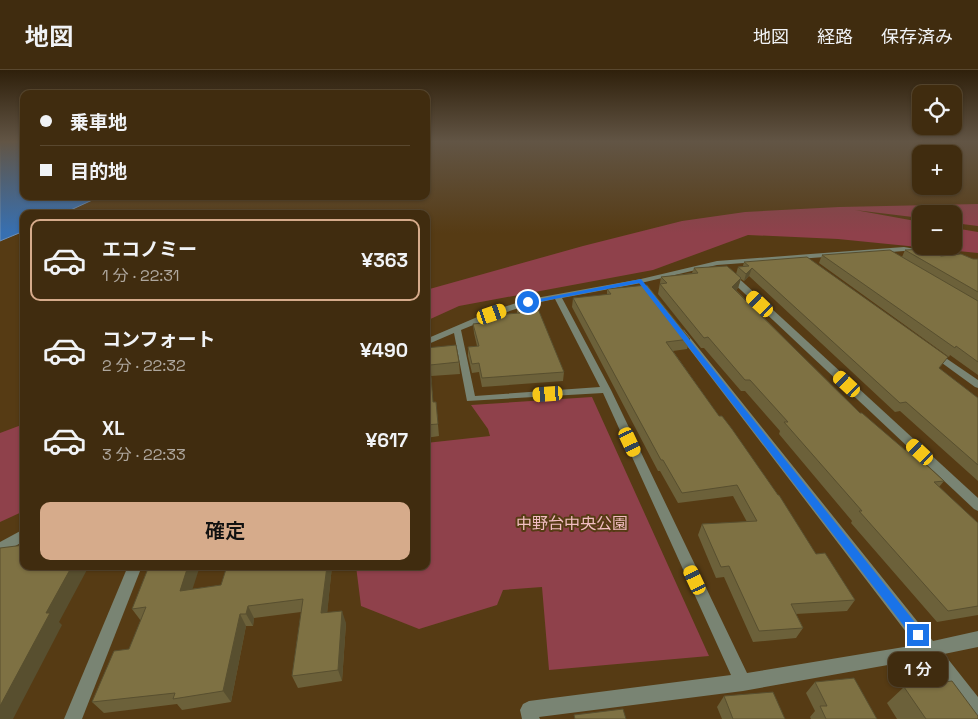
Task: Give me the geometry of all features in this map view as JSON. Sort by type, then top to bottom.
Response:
[{"type":"street","points":[[430,340],[492,314],[528,302],[644,285],[717,263],[904,249],[978,262]]},
{"type":"street","points":[[880,250],[896,260]]},
{"type":"street","points":[[803,257],[811,263]]},
{"type":"street","points":[[717,263],[978,506]]},
{"type":"street","points":[[558,297],[606,390],[743,683]]},
{"type":"street","points":[[672,320],[978,711]]},
{"type":"street","points":[[457,329],[471,399],[606,390]]},
{"type":"street","points":[[930,350],[978,385]]},
{"type":"street","points":[[0,549],[20,536]]},
{"type":"street","points":[[73,719],[133,570]]},
{"type":"street","points":[[531,719],[529,710],[743,683],[930,650],[978,639]]},
{"type":"green space","points":[[978,204],[978,226],[962,224],[962,205],[932,205]]},
{"type":"green space","points":[[912,205],[912,217],[855,210],[912,220],[912,246],[838,239],[748,235],[653,270],[459,306],[430,319],[430,289],[583,246],[682,221],[745,212]]},
{"type":"green space","points":[[962,229],[978,232],[978,253],[962,251]]},
{"type":"green space","name":"中野台中央公園","points":[[592,397],[709,656],[549,670],[542,587],[503,590],[497,605],[419,629],[361,606],[356,570],[430,570],[430,443],[490,436],[488,429],[471,405]]},
{"type":"green space","points":[[20,426],[20,513],[0,522],[0,433]]},
{"type":"water","points":[[0,172],[20,172],[20,200],[92,200],[71,210],[20,210],[20,233],[0,241]]},
{"type":"building","points":[[890,250],[978,301],[978,362],[822,255]]},
{"type":"building","points":[[962,254],[978,259],[978,292],[914,255]]},
{"type":"building","points":[[807,257],[948,357],[939,368],[978,398],[978,465],[906,402],[900,403],[752,268],[746,274],[738,267],[749,266],[744,262]]},
{"type":"building","points":[[727,266],[741,278],[732,287],[860,413],[905,450],[910,450],[944,481],[934,482],[978,523],[978,606],[948,611],[859,511],[862,511],[784,422],[788,422],[750,380],[745,380],[708,337],[704,338],[660,284],[667,283],[661,277],[698,273],[694,268]]},
{"type":"building","points":[[647,285],[690,339],[666,342],[779,495],[816,554],[825,553],[855,600],[791,604],[803,628],[759,631],[729,566],[721,567],[702,524],[757,521],[737,485],[682,493],[663,460],[661,460],[573,298],[611,294],[607,289]]},
{"type":"building","points":[[536,304],[564,372],[482,378],[479,363],[472,364],[468,347],[479,346],[473,324],[482,323],[480,316],[520,313],[517,305]]},
{"type":"building","points":[[456,345],[459,362],[430,365],[430,348]]},
{"type":"building","points":[[430,365],[433,402],[436,402],[438,424],[430,425]]},
{"type":"building","points":[[20,546],[20,570],[70,570],[46,613],[50,613],[0,706],[0,548]]},
{"type":"building","points":[[147,570],[187,570],[180,591],[221,585],[226,570],[326,570],[321,613],[342,611],[338,670],[292,676],[303,599],[248,606],[246,614],[240,614],[223,691],[173,699],[175,693],[92,702],[114,651],[129,649],[146,607],[132,609]]},
{"type":"building","points":[[854,678],[877,719],[826,719],[820,706],[827,706],[815,682]]},
{"type":"building","points":[[952,681],[978,716],[978,719],[926,719],[904,687]]},
{"type":"building","points":[[773,692],[785,719],[733,719],[724,696]]},
{"type":"building","points":[[623,709],[626,719],[575,719],[574,715]]},
{"type":"route","points":[[528,302],[641,281],[918,635]]}]
